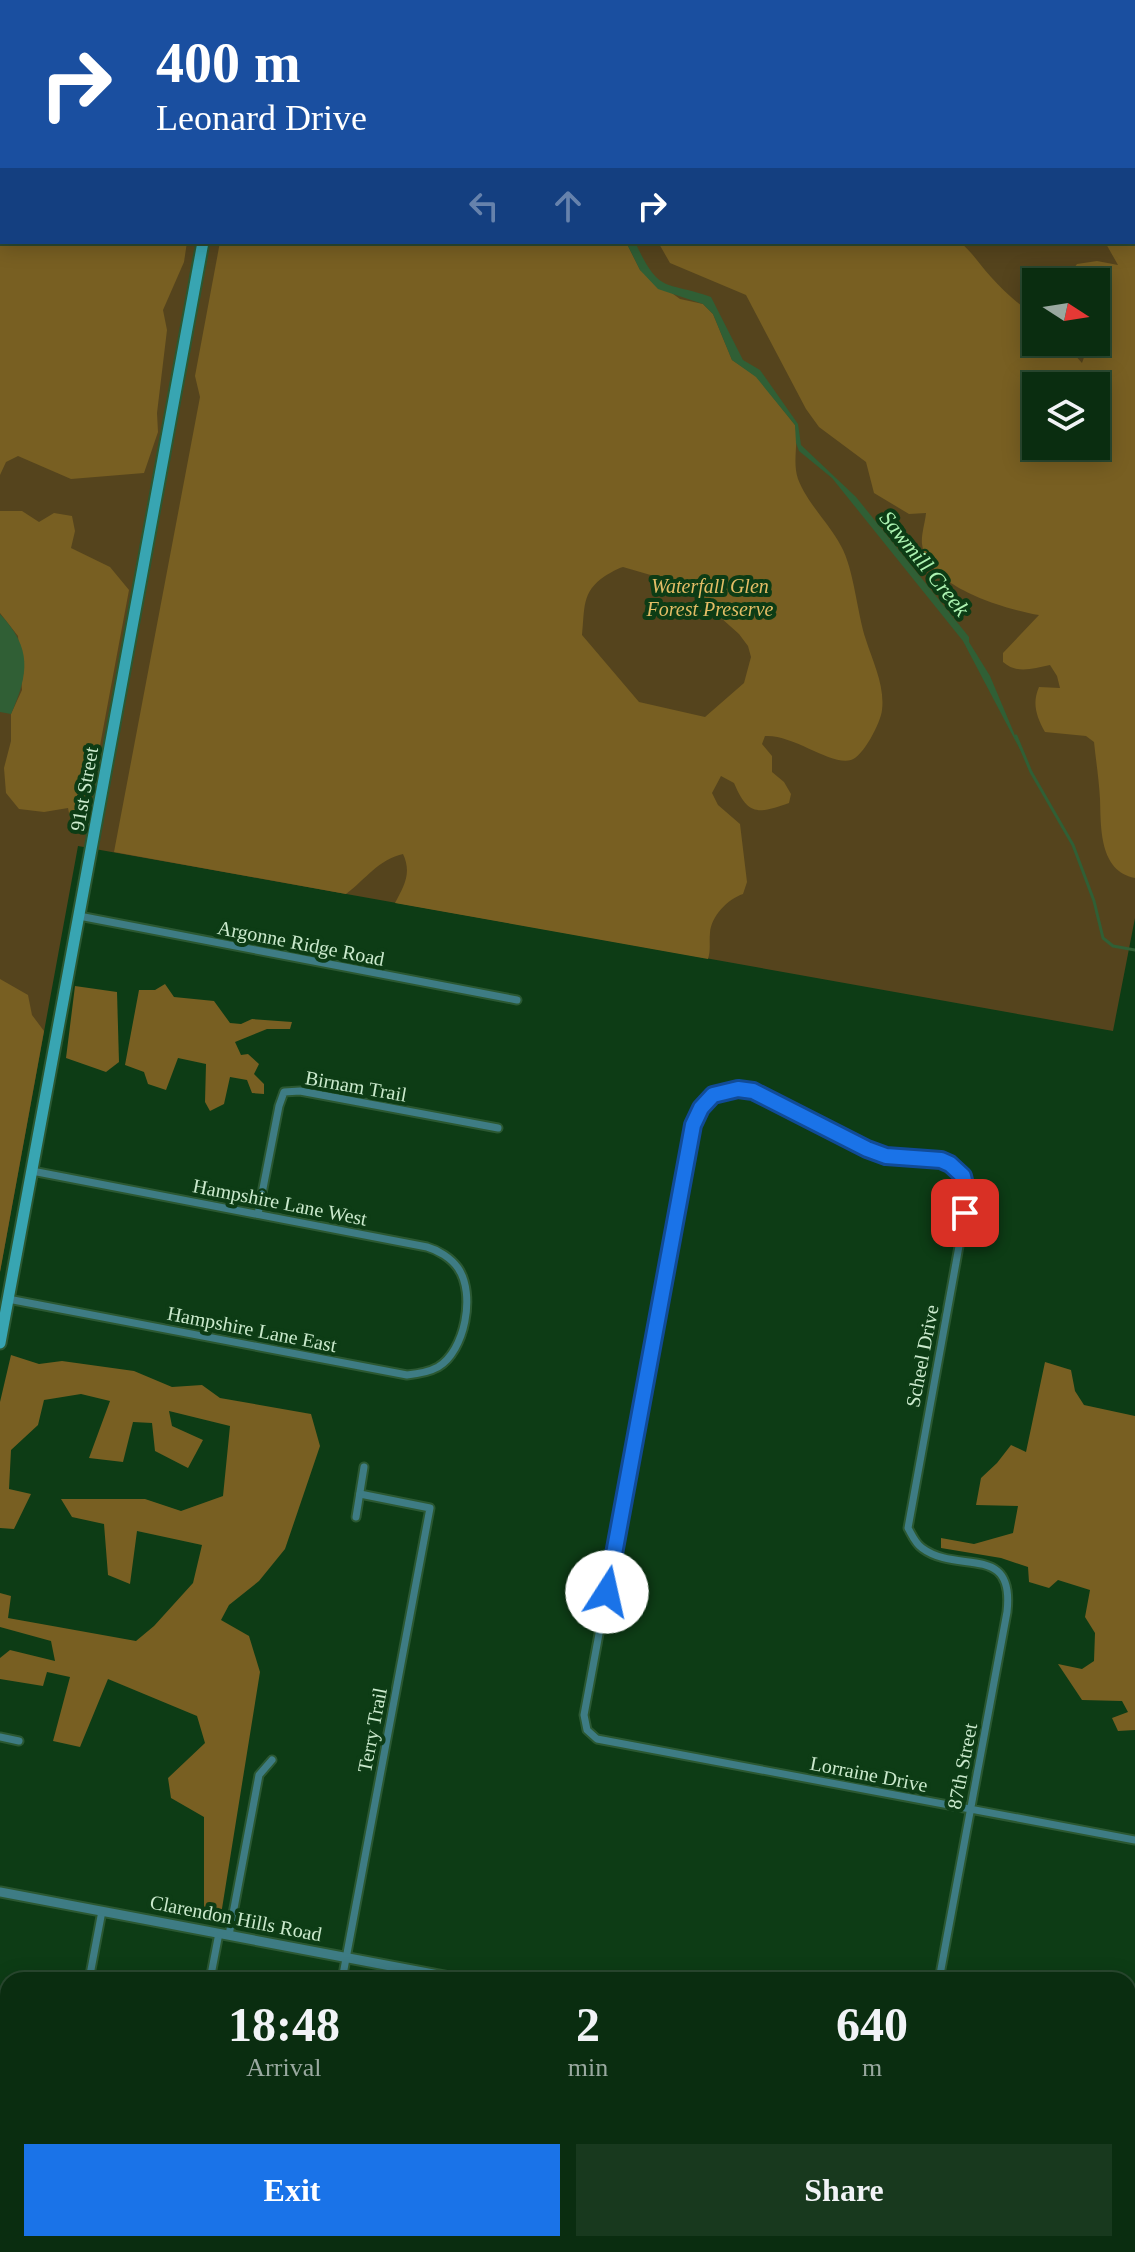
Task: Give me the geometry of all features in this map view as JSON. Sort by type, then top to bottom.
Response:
[{"type":"highway","points":[[1014,0],[1043,0]]},
{"type":"main road","name":"91st Street","points":[[0,1343],[203,244]]},
{"type":"street","name":"Argonne Ridge Road","points":[[79,916],[517,1000]]},
{"type":"street","name":"Scheel Drive","points":[[597,1739],[587,1730],[584,1715],[697,1114],[713,1095],[746,1089],[867,1149],[906,1159],[941,1160],[963,1176],[967,1193],[965,1213],[908,1528],[914,1540],[934,1554],[989,1565]]},
{"type":"street","name":"Birnam Trail","points":[[258,1214],[284,1092],[300,1091],[498,1128]]},
{"type":"street","name":"Hampshire Lane West","points":[[32,1171],[427,1247],[440,1252],[459,1268],[465,1285],[463,1324]]},
{"type":"street","name":"Hampshire Lane East","points":[[8,1299],[407,1375],[440,1366],[456,1346],[463,1324]]},
{"type":"street","points":[[356,1517],[364,1467]]},
{"type":"street","name":"Terry Trail","points":[[343,1972],[430,1508],[360,1494]]},
{"type":"street","name":"87th Street","points":[[940,1972],[1009,1593],[1005,1578],[989,1565]]},
{"type":"street","points":[[0,1737],[19,1741]]},
{"type":"street","name":"Lorraine Drive","points":[[597,1739],[1135,1840]]},
{"type":"street","points":[[212,1972],[224,1934],[259,1775],[272,1760]]},
{"type":"street","name":"Clarendon Hills Road","points":[[0,1892],[422,1972]]},
{"type":"street","points":[[91,1972],[102,1911]]},
{"type":"green space","name":"Waterfall Glen Forest Preserve","points":[[0,244],[1135,244],[1135,918],[1113,1031],[78,846],[0,1272]]},
{"type":"green space","points":[[0,244],[187,244],[184,262],[163,310],[167,330],[157,413],[158,432],[144,473],[71,479],[18,456],[6,462],[0,475]]},
{"type":"green space","points":[[220,244],[627,244],[640,270],[680,299],[703,304],[713,314],[732,360],[756,376],[795,425],[798,479],[845,556],[880,683],[882,701],[881,715],[871,738],[861,753],[851,760],[843,761],[787,740],[765,736],[762,744],[772,756],[772,772],[784,782],[791,794],[789,803],[755,810],[744,802],[734,783],[721,776],[712,793],[718,805],[740,824],[747,882],[743,894],[726,904],[713,920],[708,959],[395,903],[407,873],[403,854],[380,865],[346,894],[114,852],[200,397],[195,376]],"holes":[[[623,567],[685,585],[699,602],[702,601],[739,634],[748,646],[751,657],[744,683],[705,717],[639,702],[582,635],[584,609],[592,588],[605,576]]]},
{"type":"green space","points":[[659,244],[962,244],[1022,306],[1022,356],[1076,356],[1082,363],[1084,356],[1110,356],[1110,268],[1074,268],[1077,264],[1097,261],[1118,265],[1106,244],[1135,244],[1135,878],[1114,867],[1104,846],[1094,742],[1086,736],[1045,732],[1039,720],[1035,704],[1039,687],[1060,688],[1057,676],[1050,665],[1020,669],[1003,662],[1003,653],[1039,615],[988,601],[952,584],[938,572],[927,559],[922,544],[926,513],[909,514],[874,493],[866,462],[819,427],[806,409],[746,295],[670,263]]},
{"type":"green space","points":[[0,511],[22,511],[39,522],[54,513],[72,516],[75,531],[71,548],[110,567],[129,590],[85,826],[70,818],[68,808],[44,812],[19,809],[6,793],[4,768],[11,741],[11,714],[22,690],[18,636],[0,613]]},
{"type":"green space","points":[[0,979],[28,995],[32,1015],[44,1031],[0,1272]]},
{"type":"green space","points":[[165,984],[174,997],[214,1001],[230,1023],[241,1024],[252,1019],[292,1022],[290,1029],[267,1029],[235,1042],[241,1055],[248,1054],[259,1064],[254,1074],[264,1084],[264,1094],[252,1093],[247,1080],[230,1077],[224,1104],[210,1111],[205,1102],[206,1064],[178,1058],[166,1090],[148,1084],[144,1072],[125,1065],[139,990],[155,990]]},
{"type":"green space","points":[[75,986],[117,992],[119,1062],[106,1072],[66,1058]]},
{"type":"green space","points":[[11,1355],[39,1364],[62,1361],[134,1371],[172,1387],[202,1385],[220,1398],[311,1414],[320,1446],[285,1549],[259,1581],[229,1605],[221,1620],[249,1636],[260,1672],[220,1921],[204,1914],[204,1817],[171,1798],[168,1778],[205,1743],[197,1716],[108,1679],[80,1747],[53,1741],[70,1677],[47,1672],[43,1686],[0,1679],[0,1658],[10,1650],[55,1661],[51,1641],[0,1627],[0,1593],[11,1596],[8,1618],[136,1641],[193,1583],[202,1545],[137,1531],[130,1584],[108,1575],[104,1524],[72,1517],[61,1499],[145,1499],[181,1511],[223,1496],[230,1426],[169,1411],[172,1426],[203,1440],[188,1468],[155,1451],[152,1423],[133,1422],[123,1462],[89,1458],[110,1401],[81,1394],[44,1400],[38,1425],[11,1450],[9,1489],[31,1494],[14,1529],[0,1528],[0,1402]]},
{"type":"green space","points":[[1045,1362],[1071,1370],[1075,1391],[1084,1405],[1135,1416],[1135,1730],[1118,1731],[1112,1718],[1128,1712],[1122,1701],[1082,1700],[1058,1664],[1082,1669],[1094,1661],[1095,1633],[1085,1617],[1090,1590],[1058,1580],[1049,1588],[1029,1582],[1028,1567],[1001,1558],[941,1548],[941,1538],[974,1544],[1013,1533],[1018,1506],[976,1505],[981,1478],[1011,1445],[1026,1452]]},
{"type":"shaded area","points":[[627,244],[636,244],[651,271],[664,283],[711,297],[743,360],[760,370],[798,424],[801,445],[856,497],[969,637],[990,676],[1025,759],[963,641],[832,478],[799,451],[795,425],[756,377],[732,360],[713,314],[703,304],[658,289],[640,270]]},
{"type":"shaded area","points":[[0,614],[18,638],[24,661],[21,686],[11,714],[0,712]]},
{"type":"waterway","name":"Sawmill Creek","points":[[1016,736],[1031,772],[1073,845],[1094,901],[1103,938],[1113,946],[1135,950]]},
{"type":"route","points":[[607,1592],[693,1125],[701,1108],[713,1095],[746,1089],[886,1156],[946,1161],[963,1176],[967,1193],[965,1213]]}]
